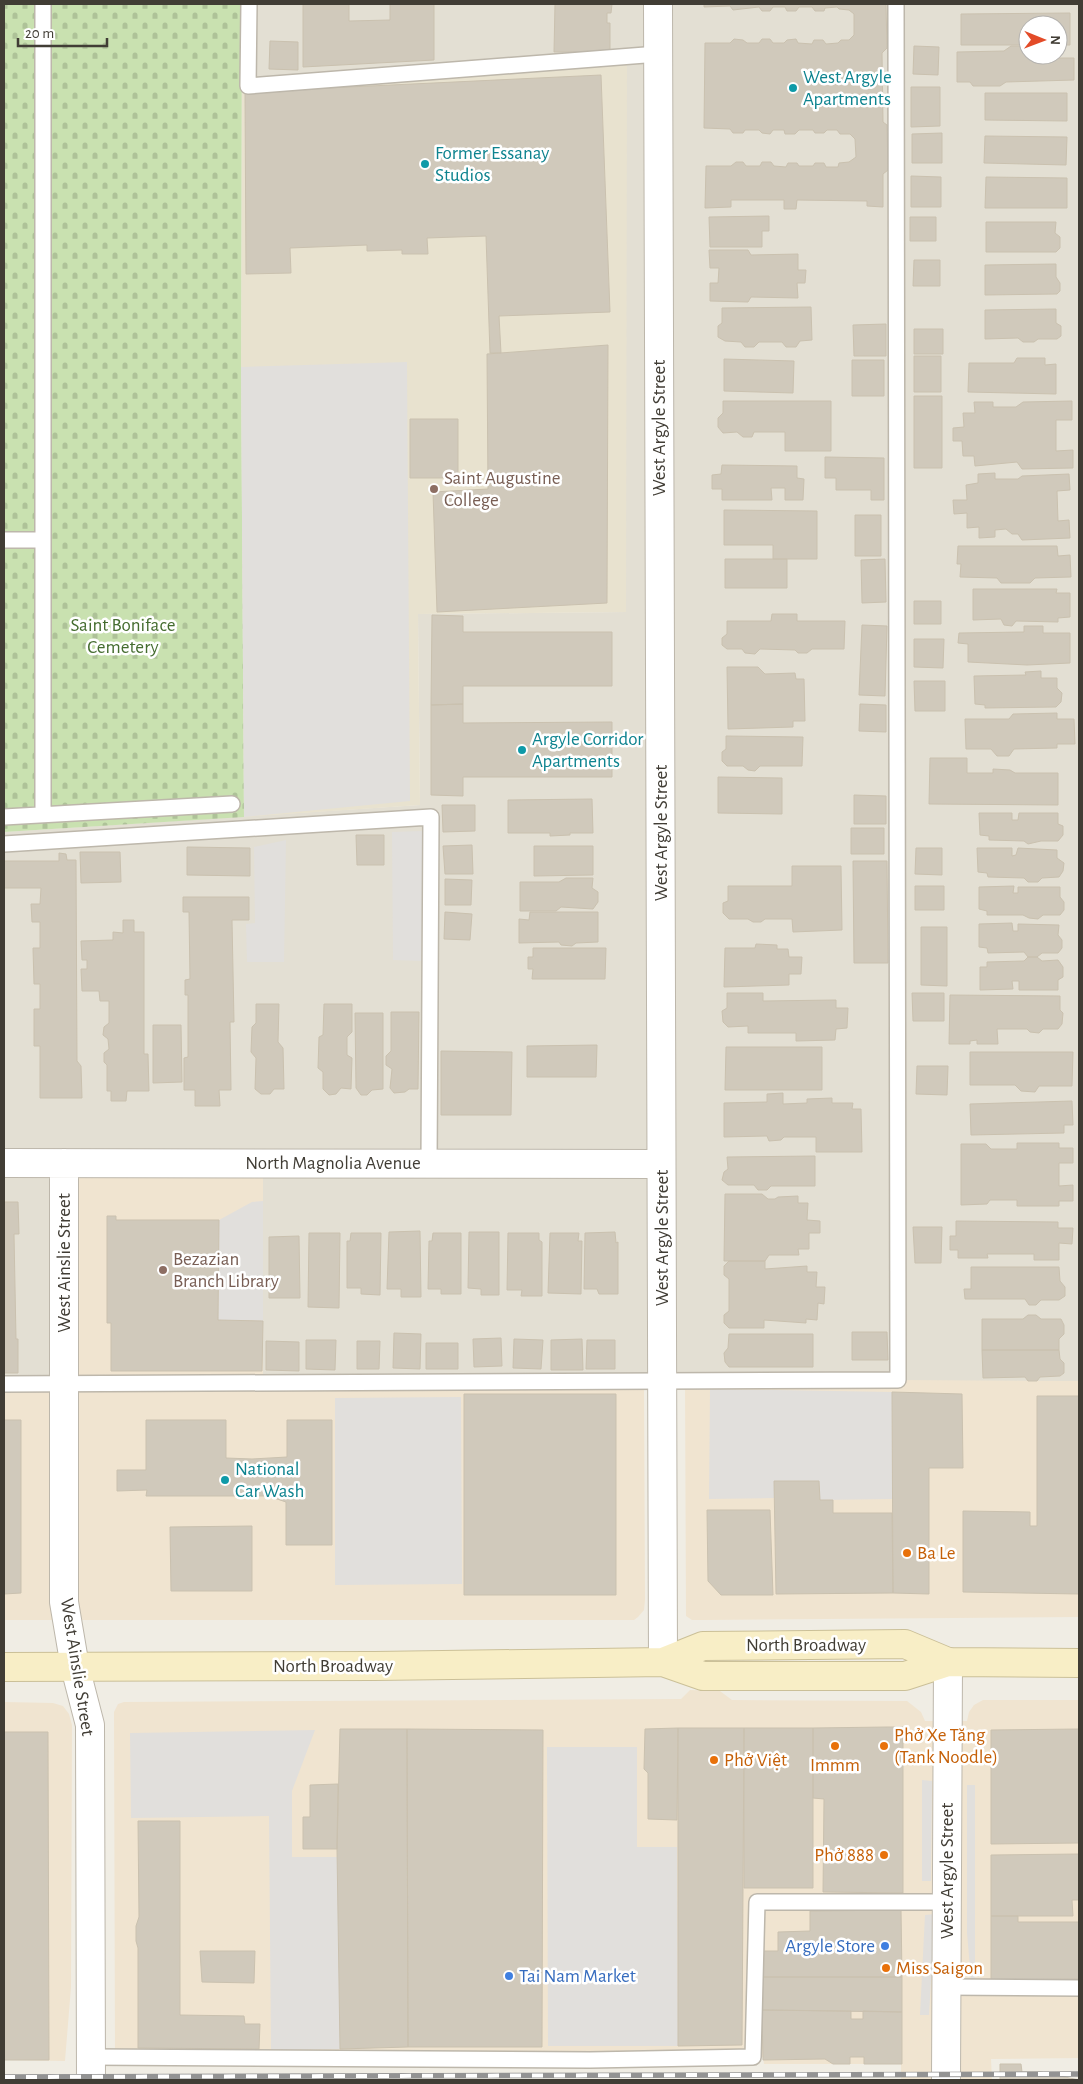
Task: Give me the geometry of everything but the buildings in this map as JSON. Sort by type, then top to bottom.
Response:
[{"type":"main road","name":"North Broadway","points":[[4,1667],[663,1662],[704,1676],[905,1676],[948,1662],[1079,1663]]},
{"type":"street","name":"West Argyle Street","points":[[658,4],[663,1662]]},
{"type":"street","name":"North Magnolia Avenue","points":[[4,1163],[661,1164]]},
{"type":"street","name":"West Ainslie Street","points":[[64,1163],[64,1602],[75,1667],[90,1725],[91,2068]]},
{"type":"street","name":"West Argyle Street","points":[[946,2080],[948,1662]]},
{"type":"lane","points":[[43,4],[43,814]]},
{"type":"lane","points":[[248,4],[248,86],[658,54]]},
{"type":"lane","points":[[4,1384],[898,1380],[896,4]]},
{"type":"lane","points":[[4,540],[43,540]]},
{"type":"lane","points":[[4,817],[232,804]]},
{"type":"lane","points":[[4,844],[431,817],[429,1164]]},
{"type":"lane","points":[[91,2068],[753,2057],[758,1902],[947,1902]]},
{"type":"lane","points":[[947,1987],[1079,1988]]},
{"type":"shaded area","points":[[242,4],[1079,4],[1079,1381],[4,1382],[4,832],[420,805],[418,614],[626,612],[242,86]]},
{"type":"shaded area","name":"Saint Augustine College","points":[[627,64],[626,612],[418,614],[420,805],[244,817],[241,367],[242,86]]},
{"type":"shaded area","points":[[407,362],[410,801],[244,817],[241,367]]},
{"type":"shaded area","points":[[422,831],[422,961],[393,960],[392,832]]},
{"type":"shaded area","points":[[286,840],[284,962],[247,962],[246,924],[255,923],[254,847]]},
{"type":"shaded area","points":[[69,1167],[263,1168],[263,1378],[644,1381],[644,1610],[634,1620],[4,1620],[4,1382],[67,1381]]},
{"type":"shaded area","points":[[263,1201],[263,1321],[218,1320],[219,1220],[252,1202]]},
{"type":"shaded area","points":[[685,1381],[1079,1381],[1079,1617],[692,1620],[686,1616]]},
{"type":"shaded area","points":[[710,1389],[892,1392],[892,1499],[820,1500],[819,1481],[774,1481],[774,1498],[709,1499]]},
{"type":"shaded area","points":[[461,1397],[462,1584],[335,1585],[335,1398]]},
{"type":"shaded area","points":[[690,1690],[720,1691],[732,1700],[907,1701],[921,1712],[925,1721],[967,1721],[969,1712],[974,1705],[983,1700],[1079,1700],[1079,2058],[991,2059],[992,2080],[901,2080],[901,2064],[764,2064],[763,2057],[115,2056],[114,1712],[118,1704],[124,1702],[681,1699]]},
{"type":"shaded area","points":[[4,1702],[53,1703],[63,1706],[69,1714],[72,1725],[71,1987],[65,2061],[4,2060]]},
{"type":"shaded area","points":[[315,1730],[292,1791],[292,1857],[338,1857],[340,2049],[271,2050],[269,1816],[131,1818],[130,1733]]},
{"type":"shaded area","points":[[547,1747],[637,1747],[637,1847],[677,1847],[678,2046],[548,2046]]},
{"type":"shaded area","points":[[922,1780],[932,1781],[931,1881],[922,1881]]},
{"type":"shaded area","points":[[967,1785],[975,1785],[975,1979],[971,1979],[967,1933]]},
{"type":"shaded area","points":[[935,1914],[929,2015],[920,2015],[925,1915]]},
{"type":"green space","name":"Saint Boniface Cemetery","points":[[4,4],[242,4],[241,367],[244,817],[4,832]]},
{"type":"railway","points":[[4,2077],[1079,2074]]},
{"type":"place","name":"West Argyle Apartments","points":[[793,88]]},
{"type":"place","name":"Former Essanay Studios","points":[[425,164]]},
{"type":"place","name":"Saint Augustine College","points":[[434,489]]},
{"type":"place","name":"Argyle Corridor Apartments","points":[[522,750]]},
{"type":"place","name":"Bezazian Branch Library","points":[[163,1270]]},
{"type":"place","name":"National Car Wash","points":[[225,1480]]},
{"type":"place","name":"Ba Le","points":[[907,1553]]},
{"type":"place","name":"Immm","points":[[835,1746]]},
{"type":"place","name":"Phở Xe Tăng (Tank Noodle)","points":[[884,1746]]},
{"type":"place","name":"Phở Việt","points":[[714,1760]]},
{"type":"place","name":"Phở 888","points":[[884,1855]]},
{"type":"place","name":"Argyle Store","points":[[885,1946]]},
{"type":"place","name":"Miss Saigon","points":[[886,1968]]},
{"type":"place","name":"Tai Nam Market","points":[[509,1976]]}]
